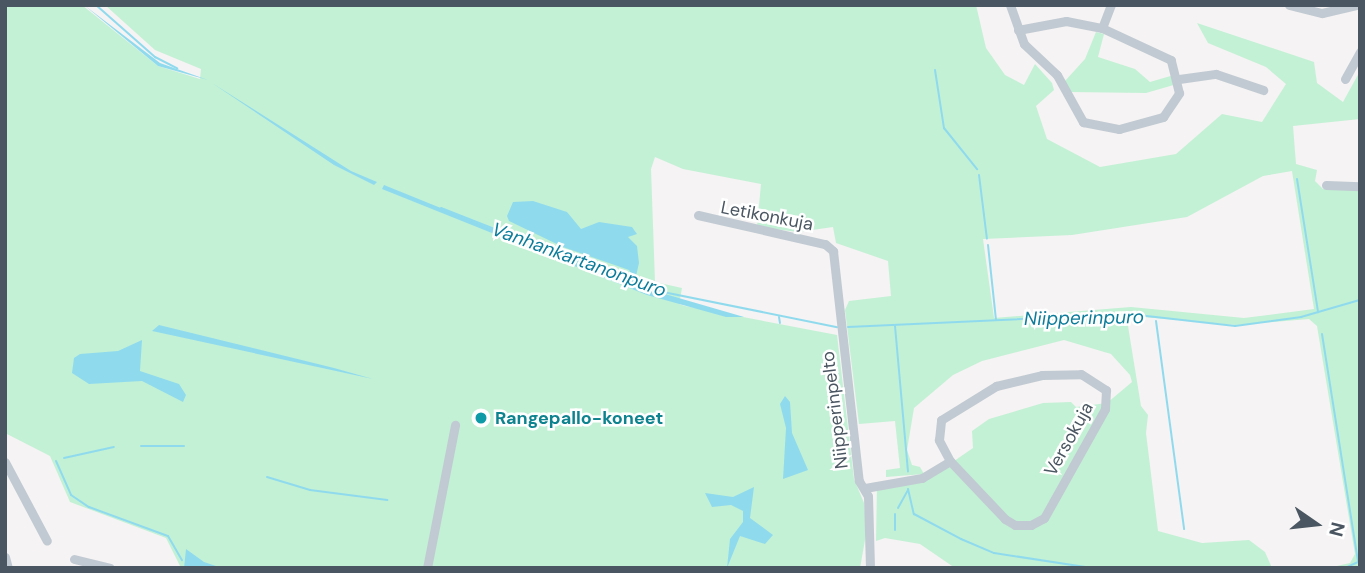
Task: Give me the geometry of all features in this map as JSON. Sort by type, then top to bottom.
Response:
[{"type":"street","points":[[1010,5],[1018,30],[1030,51],[1062,81],[1077,116],[1097,128],[1119,130],[1163,117],[1176,103],[1179,79],[1165,55],[1102,28],[1066,21],[1018,30]]},
{"type":"street","points":[[1102,28],[1111,5]]},
{"type":"street","points":[[1289,5],[1322,13],[1356,5]]},
{"type":"street","points":[[1345,79],[1360,52]]},
{"type":"street","points":[[1179,79],[1216,74],[1263,90]]},
{"type":"street","points":[[1326,185],[1360,186]]},
{"type":"street","name":"Letikonkuja","points":[[698,215],[830,246]]},
{"type":"street","name":"Niipperinpelto","points":[[830,246],[859,481],[865,488],[870,568]]},
{"type":"street","name":"Versokuja","points":[[1058,374],[1092,377],[1106,390],[1105,408],[1044,518],[1031,526],[1015,525],[1005,519],[950,461],[939,440],[938,425],[953,410],[988,390],[1019,379],[1058,374]]},
{"type":"street","points":[[427,568],[455,425]]},
{"type":"street","points":[[865,488],[914,480],[950,461]]},
{"type":"street","points":[[5,463],[47,541]]},
{"type":"street","points":[[5,490],[16,484]]},
{"type":"street","points":[[5,557],[8,568]]},
{"type":"street","points":[[74,559],[110,568]]},
{"type":"green space","points":[[5,5],[82,5],[158,66],[200,79],[201,69],[155,50],[105,5],[976,5],[986,48],[1005,75],[1024,85],[1035,64],[1052,83],[1054,90],[1036,106],[1047,139],[1100,167],[1176,154],[1222,114],[1262,122],[1286,84],[1266,67],[1208,43],[1197,23],[1314,62],[1317,83],[1343,102],[1360,71],[1360,119],[1293,126],[1296,164],[1317,170],[1315,181],[1323,189],[1360,189],[1360,568],[1328,568],[1350,563],[1355,554],[1317,326],[1309,319],[1236,325],[1131,316],[1127,320],[1141,406],[1148,415],[1146,433],[1158,531],[1202,543],[1249,540],[1265,552],[1272,568],[955,568],[920,544],[885,538],[876,541],[877,488],[917,482],[944,468],[973,448],[972,431],[989,419],[1043,403],[1071,402],[1076,407],[1107,403],[1132,382],[1130,375],[1111,354],[1064,340],[982,361],[953,375],[914,408],[907,450],[912,465],[920,467],[924,474],[886,477],[886,470],[900,468],[895,421],[859,424],[845,310],[849,301],[891,296],[888,261],[836,243],[833,227],[798,232],[757,227],[761,184],[683,169],[655,157],[651,169],[655,282],[682,288],[679,304],[685,306],[837,335],[854,479],[864,503],[867,529],[860,568],[181,568],[166,538],[70,502],[50,456],[5,433]],"holes":[[[1292,171],[1314,309],[1244,318],[1131,307],[994,318],[983,239],[1072,235],[1187,217],[1263,176]]]},
{"type":"green space","points":[[1096,32],[1104,34],[1098,57],[1135,69],[1150,82],[1174,75],[1177,84],[1146,93],[1070,92],[1065,81],[1085,59]]},
{"type":"water","points":[[84,5],[160,63],[208,80],[158,66]]},
{"type":"water","points":[[212,83],[351,171],[377,182],[374,185],[334,165]]},
{"type":"water","points":[[384,185],[628,284],[633,277],[629,270],[563,247],[509,221],[507,216],[513,202],[533,201],[567,212],[581,229],[599,222],[632,227],[637,234],[628,237],[637,246],[639,263],[634,285],[744,317],[726,317],[647,295],[382,189]]},
{"type":"water","points":[[159,325],[334,368],[373,379],[152,331]]},
{"type":"water","points":[[142,340],[140,371],[179,384],[186,395],[183,402],[142,381],[89,384],[72,373],[74,358],[80,354],[118,351]]},
{"type":"water","points":[[785,396],[790,402],[792,433],[808,470],[783,479],[786,428],[780,404]]},
{"type":"water","points":[[754,487],[750,518],[773,535],[765,544],[740,536],[727,568],[730,539],[743,522],[743,511],[731,505],[712,507],[705,493],[733,497]]},
{"type":"water","points":[[186,549],[204,562],[222,568],[184,568]]},
{"type":"waterway","name":"Vanhankartanonpuro","points":[[96,5],[155,57],[177,68]]},
{"type":"waterway","points":[[935,70],[944,128],[977,169]]},
{"type":"waterway","points":[[979,175],[987,239]]},
{"type":"waterway","points":[[1297,179],[1318,312]]},
{"type":"waterway","name":"Vanhankartanonpuro","points":[[441,208],[648,289],[837,327]]},
{"type":"waterway","points":[[988,245],[996,320]]},
{"type":"waterway","name":"Niipperinpuro","points":[[848,327],[1129,314],[1235,326],[1301,317],[1360,300]]},
{"type":"waterway","name":"Niipperinpuro","points":[[779,317],[780,323]]},
{"type":"waterway","points":[[1156,321],[1184,529]]},
{"type":"waterway","points":[[895,326],[908,471]]},
{"type":"waterway","points":[[1322,334],[1358,562],[1345,568]]},
{"type":"waterway","points":[[141,446],[184,446]]},
{"type":"waterway","points":[[64,458],[114,447]]},
{"type":"waterway","points":[[56,461],[71,495],[89,507],[168,536],[182,560]]},
{"type":"waterway","points":[[267,477],[310,490],[387,500]]},
{"type":"waterway","points":[[908,489],[914,514],[961,539],[994,553],[1092,568]]},
{"type":"waterway","points":[[898,508],[908,490]]},
{"type":"waterway","points":[[895,514],[895,530]]},
{"type":"place","name":"Rangepallo-koneet","points":[[481,418]]}]
